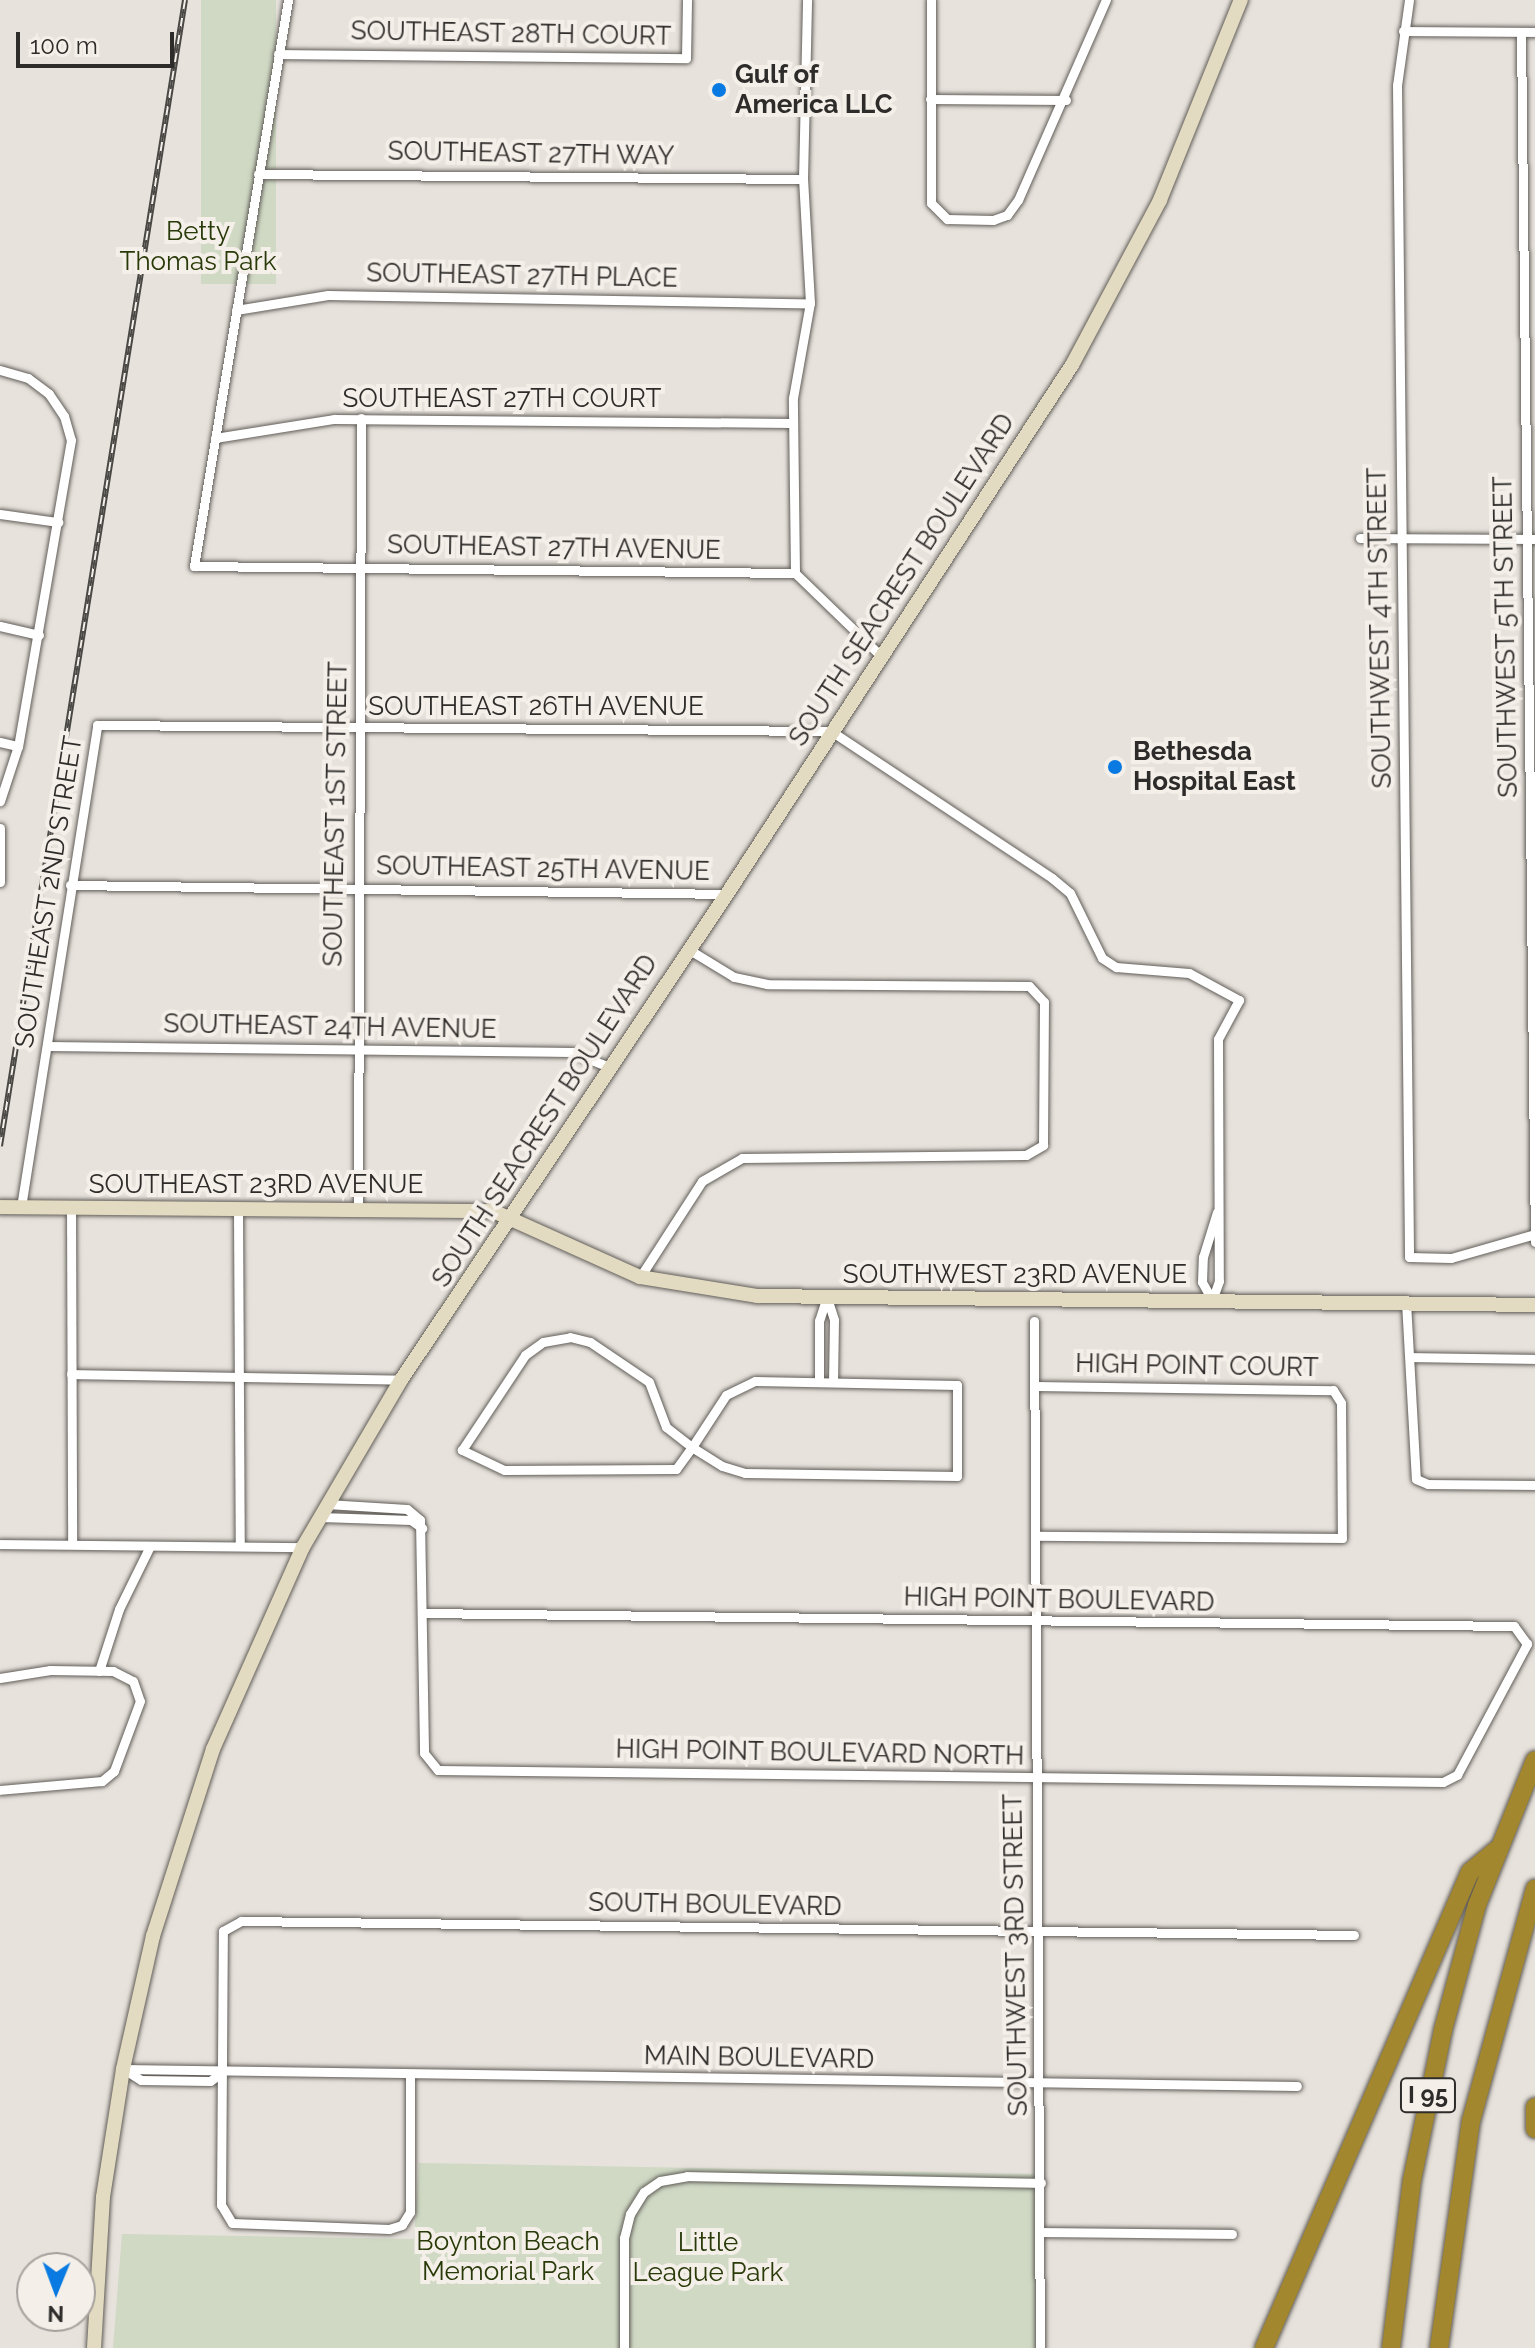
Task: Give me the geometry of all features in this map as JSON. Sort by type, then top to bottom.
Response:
[{"type":"highway","name":"I 95","points":[[1391,2348],[1426,2104],[1461,1958],[1498,1848],[1535,1760]]},
{"type":"highway","points":[[1261,2348],[1470,1872],[1498,1848]]},
{"type":"highway","name":"I 95","points":[[1439,2348],[1471,2121],[1535,1889]]},
{"type":"highway","points":[[1535,2107],[1535,2129]]},
{"type":"street","points":[[215,438],[288,0]]},
{"type":"street","name":"SOUTHEAST 28TH COURT","points":[[278,54],[686,58],[687,0]]},
{"type":"street","points":[[807,0],[803,179],[810,303],[791,423],[795,573],[881,656]]},
{"type":"street","points":[[931,0],[930,196],[934,210],[947,219],[993,220],[1013,210],[1066,100],[1106,0]]},
{"type":"street","name":"SOUTH SEACREST BOULEVARD","points":[[94,2348],[103,2197],[123,2069],[181,1838],[213,1749],[303,1547],[401,1380],[727,894],[1056,390],[1127,268],[1185,147],[1241,0]]},
{"type":"street","name":"SOUTHWEST 4TH STREET","points":[[1409,0],[1397,85],[1409,1257],[1451,1258],[1535,1237]]},
{"type":"street","points":[[1403,31],[1535,32]]},
{"type":"street","name":"SOUTHWEST 5TH STREET","points":[[1521,32],[1531,539],[1535,1237]]},
{"type":"street","points":[[930,99],[1066,100]]},
{"type":"street","name":"SOUTHEAST 27TH WAY","points":[[258,174],[803,179]]},
{"type":"street","name":"SOUTHEAST 27TH PLACE","points":[[236,310],[328,295],[810,303]]},
{"type":"street","points":[[0,370],[43,388],[67,424],[71,440],[18,746],[0,801]]},
{"type":"street","name":"SOUTHEAST 27TH COURT","points":[[215,438],[361,418],[791,423]]},
{"type":"street","name":"SOUTHEAST 1ST STREET","points":[[358,1209],[356,1049],[361,418]]},
{"type":"street","name":"SOUTHEAST 27TH AVENUE","points":[[215,438],[194,566],[795,573]]},
{"type":"street","points":[[0,514],[58,522]]},
{"type":"street","points":[[1360,538],[1531,539]]},
{"type":"street","points":[[0,626],[39,635]]},
{"type":"street","name":"SOUTHEAST 26TH AVENUE","points":[[97,725],[831,731]]},
{"type":"street","name":"SOUTHEAST 2ND STREET","points":[[21,1207],[97,725]]},
{"type":"street","points":[[831,731],[1070,893],[1102,958],[1116,967],[1189,973],[1239,1000],[1218,1039],[1219,1281],[1212,1300]]},
{"type":"street","points":[[0,742],[18,746]]},
{"type":"street","points":[[0,828],[0,882]]},
{"type":"street","name":"SOUTHEAST 25TH AVENUE","points":[[70,885],[727,894]]},
{"type":"street","points":[[640,1277],[690,1196],[728,1164],[772,1154],[1038,1152],[1043,1145],[1044,1002],[1029,986],[767,984],[734,977],[688,948]]},
{"type":"street","name":"SOUTHEAST 24TH AVENUE","points":[[47,1046],[572,1052],[609,1067]]},
{"type":"street","name":"SOUTHEAST 23RD AVENUE","points":[[0,1207],[493,1211],[510,1217]]},
{"type":"street","points":[[71,1207],[72,1544]]},
{"type":"street","points":[[238,1209],[240,1546]]},
{"type":"street","points":[[1212,1300],[1202,1282],[1203,1257],[1217,1212]]},
{"type":"street","name":"SOUTHWEST 23RD AVENUE","points":[[510,1217],[640,1277],[724,1292],[827,1298],[1535,1305]]},
{"type":"street","points":[[819,1382],[819,1321],[827,1298]]},
{"type":"street","points":[[827,1298],[834,1320],[833,1382]]},
{"type":"street","points":[[1406,1302],[1416,1479],[1428,1484],[1535,1485]]},
{"type":"street","name":"SOUTHWEST 3RD STREET","points":[[1034,1321],[1035,1778],[1043,2232],[1040,2348]]},
{"type":"street","points":[[819,1382],[739,1385],[692,1447],[669,1472],[504,1470],[462,1450],[525,1355],[543,1342],[564,1337],[590,1342],[649,1382],[666,1427],[692,1447],[722,1466],[745,1473],[957,1476],[957,1385],[819,1382]]},
{"type":"street","points":[[1410,1357],[1535,1359]]},
{"type":"street","points":[[71,1374],[401,1380]]},
{"type":"street","name":"HIGH POINT COURT","points":[[1035,1386],[1333,1390],[1341,1403],[1342,1538],[1036,1536]]},
{"type":"street","points":[[323,1510],[407,1509],[417,1513],[422,1528]]},
{"type":"street","points":[[323,1510],[411,1520],[422,1528]]},
{"type":"street","name":"HIGH POINT BOULEVARD NORTH","points":[[422,1528],[424,1753],[438,1770],[1450,1780]]},
{"type":"street","points":[[0,1544],[303,1547]]},
{"type":"street","points":[[99,1671],[119,1609],[150,1546]]},
{"type":"street","name":"HIGH POINT BOULEVARD","points":[[423,1613],[1514,1626],[1526,1636],[1525,1651],[1450,1780]]},
{"type":"street","points":[[0,1678],[99,1671],[127,1676],[139,1693],[138,1710],[114,1771],[95,1784],[0,1790]]},
{"type":"street","name":"SOUTH BOULEVARD","points":[[220,2074],[220,1938],[227,1926],[241,1921],[1354,1935]]},
{"type":"street","name":"MAIN BOULEVARD","points":[[123,2069],[141,2080],[210,2081],[220,2074],[1297,2086]]},
{"type":"street","points":[[220,2074],[221,2205],[226,2218],[238,2226],[389,2229],[402,2225],[410,2212],[410,2076]]},
{"type":"street","points":[[624,2348],[624,2238],[630,2214],[644,2192],[660,2181],[687,2176],[1041,2183]]},
{"type":"street","points":[[1043,2232],[1232,2234]]},
{"type":"green space","name":"Betty Thomas Park","points":[[201,0],[276,0],[276,284],[201,284]]},
{"type":"green space","points":[[419,2163],[1036,2174],[1036,2348],[113,2348],[122,2234],[414,2239]]},
{"type":"railway","points":[[0,1146],[185,0]]},
{"type":"place","name":"Gulf of America LLC","points":[[719,90]]},
{"type":"place","name":"Bethesda Hospital East","points":[[1115,767]]},
{"type":"park label","name":"Boynton Beach Memorial Park","points":[[508,2257]]},
{"type":"park label","name":"Little League Park","points":[[708,2258]]}]
